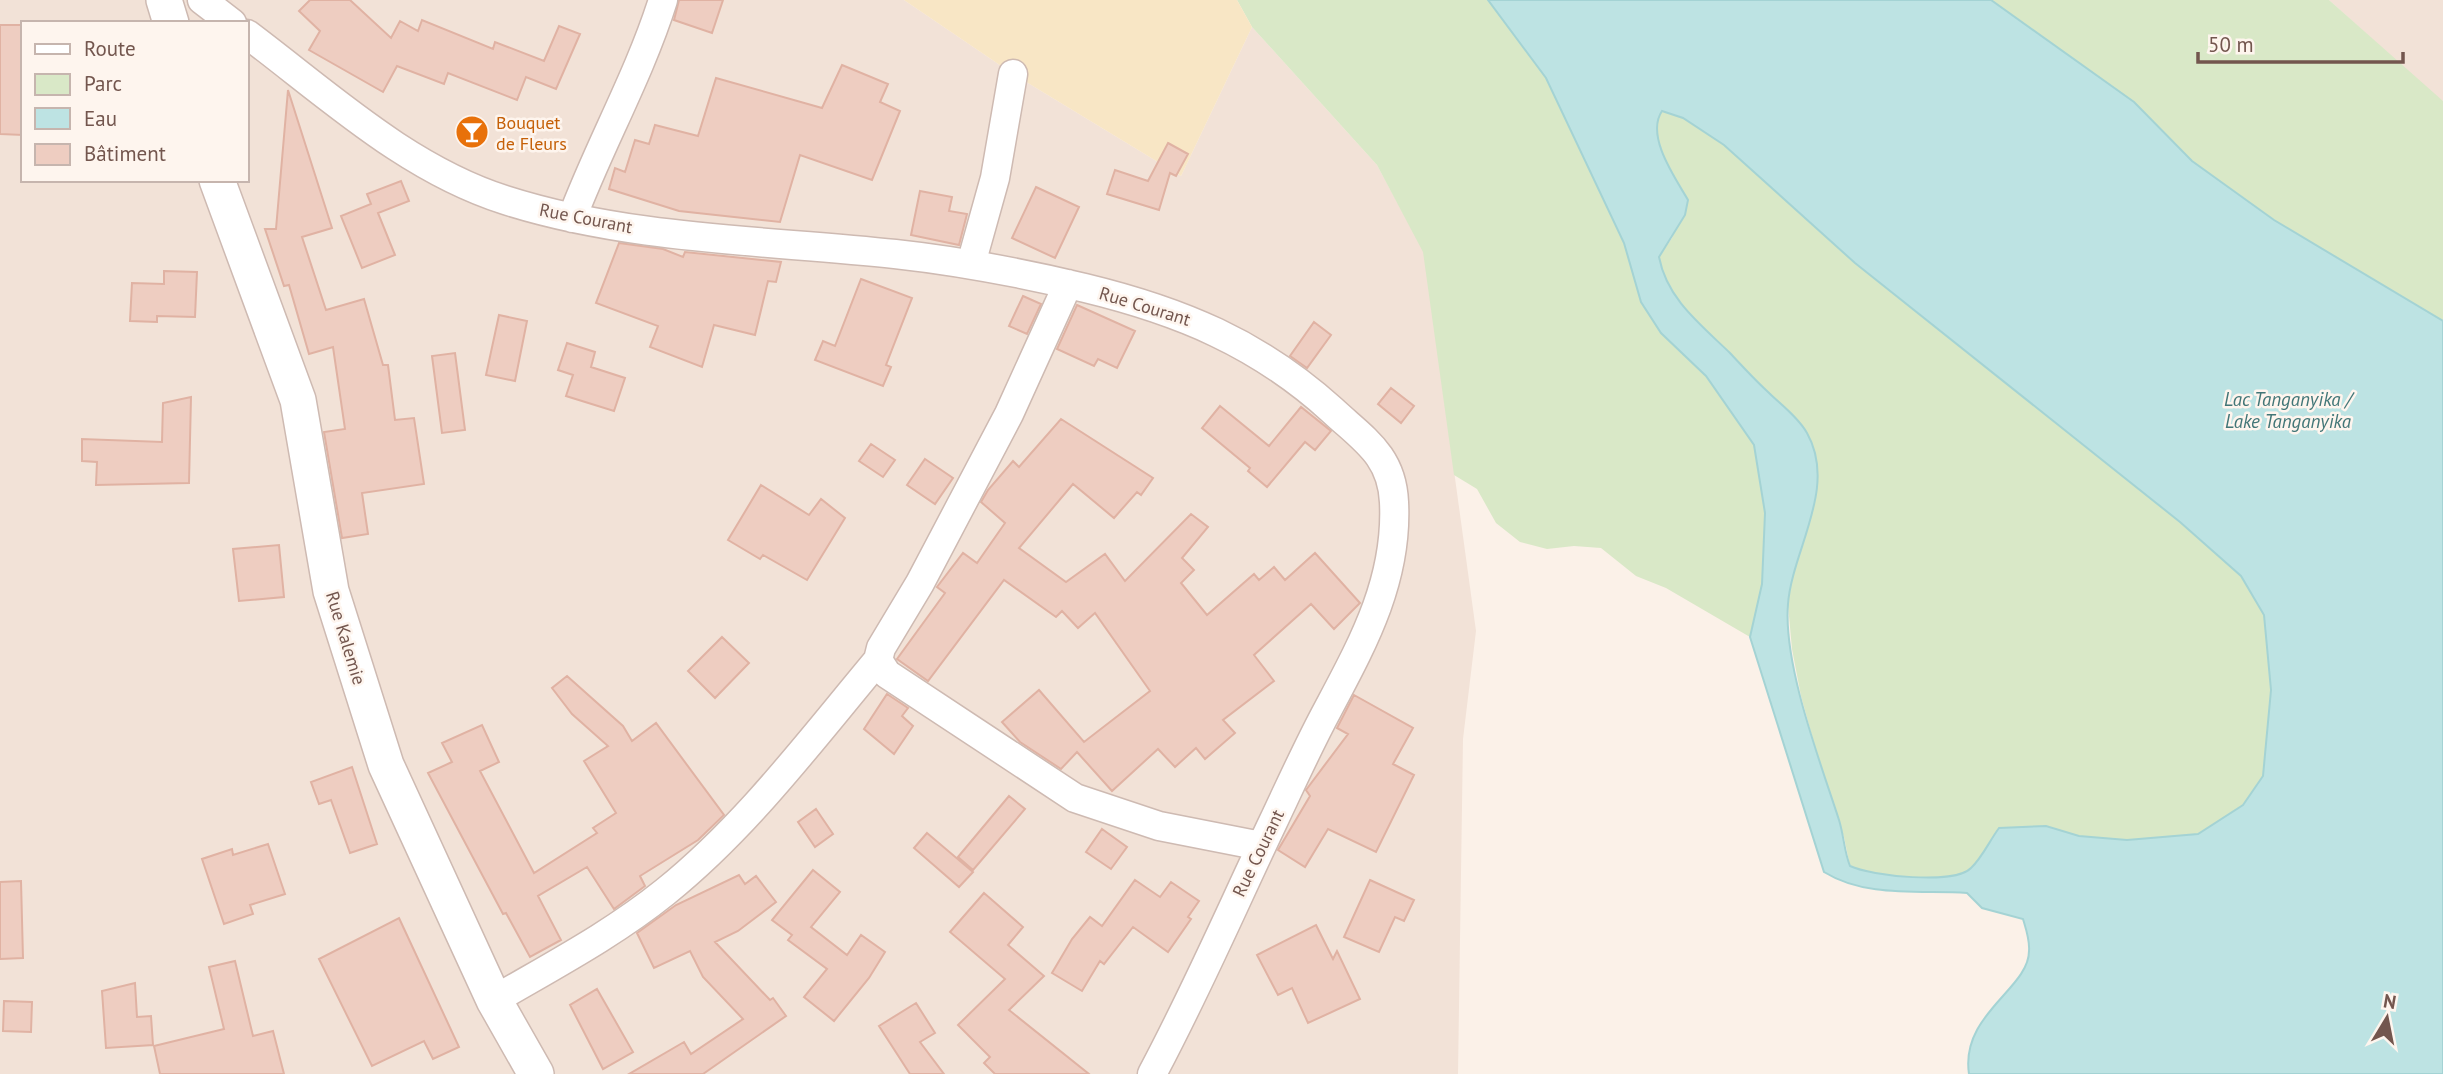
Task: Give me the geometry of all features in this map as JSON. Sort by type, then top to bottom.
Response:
[{"type":"street","points":[[164,0],[170,21]]},
{"type":"street","points":[[202,0],[229,21]]},
{"type":"street","points":[[572,218],[597,153],[648,49],[663,0]]},
{"type":"street","name":"Rue Courant","points":[[248,35],[349,113],[452,178],[501,199],[572,218],[661,232],[971,264],[1146,303],[1200,323],[1303,384],[1382,456],[1394,497],[1393,544],[1383,596],[1365,641],[1261,846],[1152,1074]]},
{"type":"street","points":[[971,264],[995,178],[1013,74]]},
{"type":"street","name":"Rue Kalemie","points":[[218,182],[299,400],[331,591],[386,765],[494,1000],[536,1074]]},
{"type":"street","points":[[494,1000],[587,946],[665,892],[738,827],[878,660],[881,648],[920,583],[1009,414],[1068,284]]},
{"type":"street","points":[[878,660],[887,674],[1075,798],[1159,826],[1261,846]]},
{"type":"shaded area","points":[[0,0],[904,0],[1013,74],[1181,176],[1252,27],[1377,165],[1424,252],[1476,631],[1463,739],[1458,1074],[0,1074]]},
{"type":"shaded area","points":[[2329,0],[2443,0],[2443,101],[2439,99]]},
{"type":"green space","points":[[1237,0],[1488,0],[1546,78],[1624,243],[1641,302],[1661,333],[1706,376],[1754,445],[1765,513],[1762,584],[1750,637],[1666,588],[1636,576],[1601,548],[1574,546],[1547,549],[1520,542],[1496,523],[1477,489],[1454,475],[1423,252],[1377,165],[1252,27]]},
{"type":"green space","points":[[1991,0],[2329,0],[2443,101],[2443,321],[2274,220],[2192,161],[2134,102]]},
{"type":"green space","points":[[1662,111],[1683,118],[1724,145],[1855,263],[2180,522],[2241,576],[2264,615],[2271,690],[2263,776],[2244,804],[2198,834],[2127,840],[2079,836],[2046,826],[1999,828],[1972,868],[1949,877],[1893,876],[1850,866],[1844,837],[1823,776],[1801,696],[1792,649],[1788,605],[1807,433],[1679,304],[1662,270],[1659,257],[1672,238],[1688,200],[1660,145],[1658,121]]},
{"type":"sand","points":[[904,0],[1237,0],[1252,27],[1181,176],[1013,74]]},
{"type":"water","name":"Lac Tanganyika / Lake Tanganyika","points":[[1488,0],[1991,0],[2134,102],[2192,161],[2274,220],[2443,321],[2443,1074],[1969,1074],[1969,1053],[1975,1035],[1984,1019],[2026,965],[2029,943],[2023,919],[1982,908],[1967,893],[1875,889],[1857,886],[1824,872],[1750,637],[1762,584],[1765,513],[1754,445],[1706,376],[1661,333],[1641,302],[1624,243],[1546,78]],"holes":[[[1662,111],[1683,118],[1724,145],[1855,263],[2180,522],[2241,576],[2264,615],[2271,690],[2263,776],[2243,805],[2198,834],[2127,840],[2079,836],[2046,826],[1999,828],[1971,868],[1948,876],[1893,876],[1850,866],[1839,820],[1804,713],[1788,628],[1791,583],[1816,497],[1818,475],[1815,454],[1807,433],[1799,422],[1686,310],[1669,286],[1663,272],[1659,257],[1685,215],[1688,200],[1664,157],[1657,132],[1658,121]]]},
{"type":"building","points":[[310,0],[350,0],[391,38],[400,21],[418,31],[422,20],[493,49],[495,42],[544,61],[559,26],[580,34],[556,89],[526,77],[517,100],[448,73],[444,84],[397,66],[383,92],[309,50],[320,31],[299,11]]},
{"type":"building","points":[[679,0],[723,0],[712,33],[674,20]]},
{"type":"building","points":[[0,25],[21,25],[21,135],[0,134]]},
{"type":"building","points":[[842,65],[888,84],[880,102],[900,111],[872,180],[800,155],[780,222],[679,211],[609,189],[615,168],[625,172],[635,140],[649,144],[655,125],[698,136],[716,78],[822,108]]},
{"type":"building","points":[[288,90],[332,228],[302,237],[326,310],[364,299],[383,365],[388,365],[395,420],[414,418],[424,484],[362,493],[368,534],[342,538],[324,432],[345,429],[333,347],[309,354],[289,285],[284,286],[265,229],[276,229]]},
{"type":"building","points":[[1168,143],[1188,154],[1176,176],[1170,173],[1159,210],[1107,194],[1115,170],[1148,181]]},
{"type":"building","points":[[401,181],[409,201],[378,213],[395,255],[362,268],[341,216],[371,204],[367,194]]},
{"type":"building","points":[[1036,187],[1079,207],[1055,258],[1012,238]]},
{"type":"building","points":[[920,191],[952,197],[949,211],[967,214],[959,245],[911,235]]},
{"type":"building","points":[[619,243],[663,249],[683,257],[685,252],[781,262],[776,282],[768,281],[755,335],[714,325],[702,367],[650,347],[658,326],[596,303]]},
{"type":"building","points":[[164,271],[197,272],[195,317],[157,316],[157,322],[130,321],[132,283],[164,284]]},
{"type":"building","points":[[861,279],[912,298],[886,365],[891,367],[883,386],[815,360],[823,341],[835,346]]},
{"type":"building","points":[[1023,296],[1041,304],[1027,334],[1009,326]]},
{"type":"building","points":[[1077,305],[1135,331],[1117,368],[1098,359],[1094,366],[1057,349]]},
{"type":"building","points":[[499,315],[527,321],[515,381],[486,375]]},
{"type":"building","points":[[1314,322],[1331,335],[1307,368],[1290,356]]},
{"type":"building","points":[[567,343],[595,352],[591,367],[625,378],[614,411],[566,396],[573,375],[558,370]]},
{"type":"building","points":[[455,353],[465,430],[442,433],[432,356]]},
{"type":"building","points":[[1391,388],[1414,406],[1401,423],[1378,404]]},
{"type":"building","points":[[191,397],[189,483],[96,485],[97,462],[82,461],[82,439],[162,442],[163,403]]},
{"type":"building","points":[[1220,406],[1269,446],[1301,407],[1331,431],[1315,450],[1305,442],[1267,487],[1248,471],[1250,468],[1202,428]]},
{"type":"building","points":[[1061,419],[1153,478],[1141,495],[1137,492],[1114,518],[1073,484],[1019,548],[1066,582],[1105,554],[1125,581],[1191,514],[1208,527],[1182,558],[1194,570],[1181,583],[1207,615],[1254,574],[1259,580],[1274,567],[1285,580],[1315,553],[1360,603],[1334,629],[1311,604],[1254,655],[1274,681],[1223,720],[1235,733],[1205,759],[1196,748],[1175,767],[1158,749],[1112,791],[1077,752],[1061,769],[1020,742],[1002,722],[1039,690],[1084,742],[1150,691],[1095,613],[1078,628],[1062,611],[1056,617],[1004,580],[928,681],[897,659],[945,593],[937,587],[963,553],[977,563],[1005,523],[981,502],[988,490],[1013,461],[1019,467]]},
{"type":"building","points":[[871,444],[895,460],[883,477],[859,461]]},
{"type":"building","points":[[925,459],[953,478],[935,504],[907,485]]},
{"type":"building","points":[[761,485],[809,515],[821,499],[845,518],[807,580],[763,555],[760,559],[728,540]]},
{"type":"building","points":[[279,545],[284,597],[239,601],[233,549]]},
{"type":"building","points":[[722,637],[749,663],[715,698],[688,671]]},
{"type":"building","points":[[567,676],[623,726],[632,741],[656,723],[724,815],[698,840],[640,876],[645,886],[614,909],[587,867],[538,896],[561,940],[530,957],[506,913],[503,914],[428,773],[452,762],[442,743],[482,725],[499,762],[480,771],[534,873],[597,833],[593,828],[616,813],[584,761],[608,746],[572,714],[552,688]]},
{"type":"building","points":[[887,694],[908,708],[902,716],[913,726],[894,754],[864,729]]},
{"type":"building","points":[[1354,695],[1413,728],[1393,764],[1414,775],[1376,852],[1328,829],[1305,867],[1278,850],[1310,796],[1306,790],[1348,734],[1337,728]]},
{"type":"building","points":[[352,767],[377,844],[350,853],[331,800],[319,804],[311,782]]},
{"type":"building","points":[[1009,796],[1025,809],[973,870],[958,857]]},
{"type":"building","points":[[816,809],[833,834],[815,847],[798,822]]},
{"type":"building","points":[[1102,829],[1127,847],[1111,869],[1086,852]]},
{"type":"building","points":[[927,833],[973,872],[959,887],[914,848]]},
{"type":"building","points":[[268,844],[285,894],[250,905],[253,914],[224,924],[202,859],[232,849],[233,855]]},
{"type":"building","points":[[813,870],[840,892],[811,927],[847,955],[861,935],[885,952],[869,978],[834,1021],[804,997],[827,969],[788,940],[792,935],[772,920]]},
{"type":"building","points":[[739,875],[745,884],[756,876],[776,902],[738,931],[715,942],[770,1000],[773,998],[786,1016],[703,1074],[629,1074],[684,1042],[691,1054],[743,1019],[703,977],[690,951],[654,968],[637,933],[676,905]]},
{"type":"building","points":[[1135,880],[1160,897],[1171,882],[1199,901],[1188,917],[1191,919],[1168,952],[1133,927],[1104,964],[1100,961],[1082,991],[1052,973],[1072,939],[1090,917],[1102,926]]},
{"type":"building","points":[[1370,880],[1414,900],[1404,921],[1395,917],[1379,952],[1344,937]]},
{"type":"building","points":[[21,881],[23,958],[0,959],[0,882]]},
{"type":"building","points":[[984,893],[1023,927],[1008,945],[1044,976],[1009,1010],[1089,1074],[995,1074],[984,1063],[990,1057],[958,1025],[1005,979],[950,932]]},
{"type":"building","points":[[399,918],[459,1047],[433,1059],[424,1041],[372,1066],[319,959]]},
{"type":"building","points":[[1316,925],[1333,959],[1337,951],[1360,999],[1308,1023],[1292,988],[1278,995],[1257,955]]},
{"type":"building","points":[[235,961],[253,1036],[273,1031],[284,1074],[160,1074],[154,1046],[224,1029],[209,967]]},
{"type":"building","points":[[135,983],[137,1017],[151,1016],[153,1045],[106,1048],[102,991]]},
{"type":"building","points":[[597,989],[633,1052],[603,1069],[570,1005]]},
{"type":"building","points":[[4,1001],[32,1002],[31,1032],[3,1031]]},
{"type":"building","points":[[916,1003],[935,1033],[920,1042],[944,1074],[910,1074],[879,1026]]},
{"type":"place","name":"Bouquet de Fleurs","points":[[472,132]]}]
